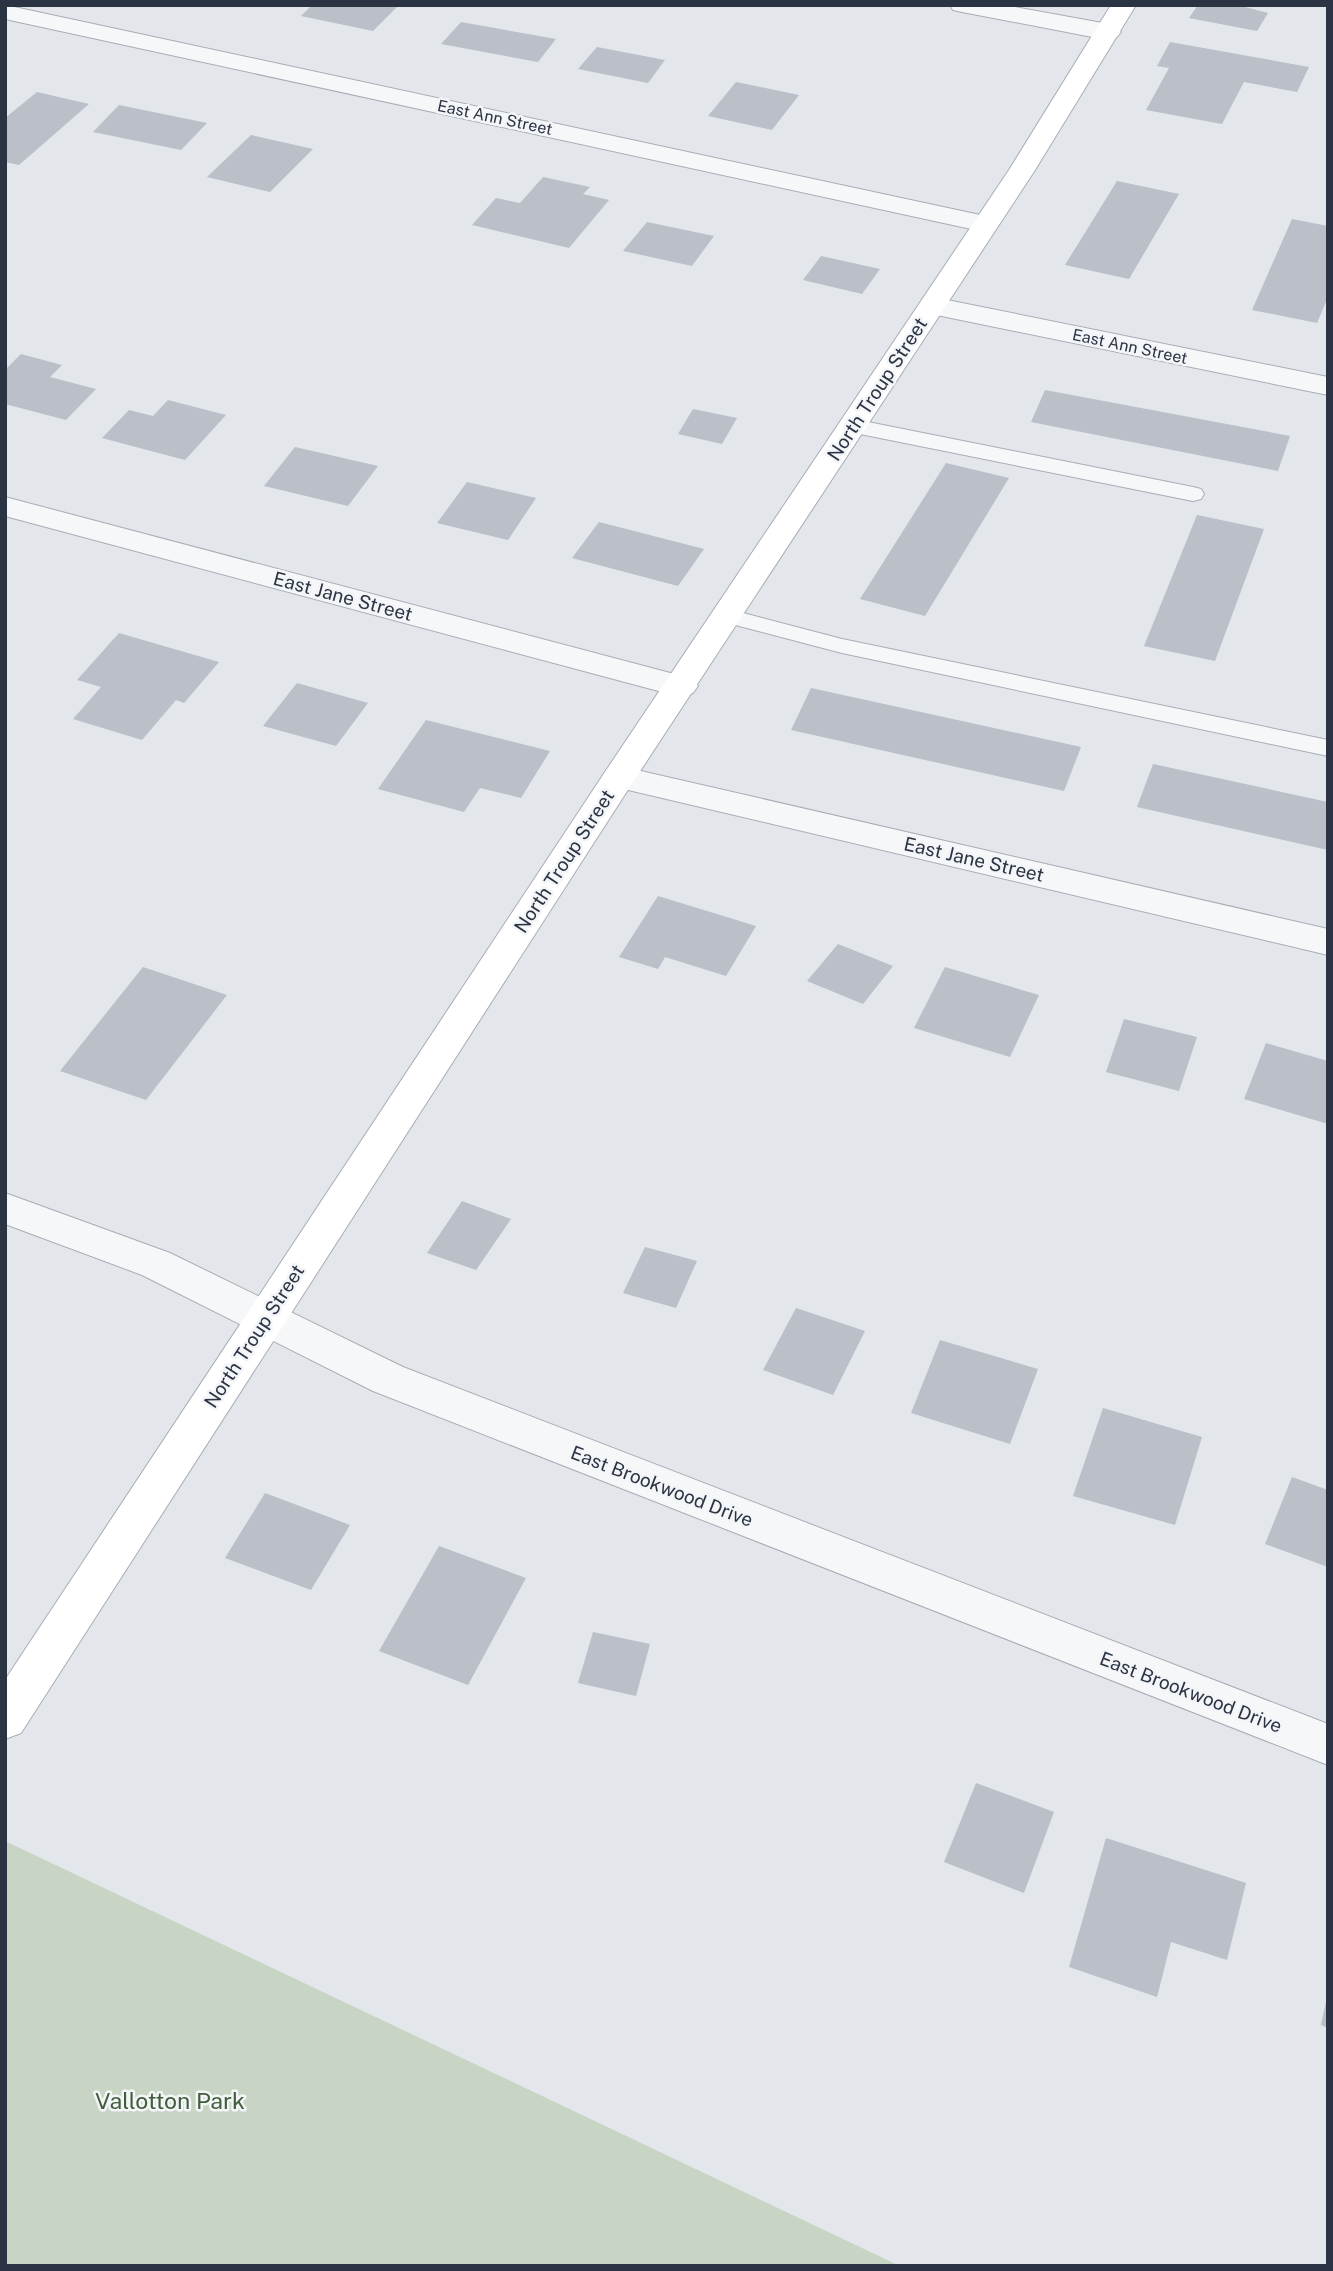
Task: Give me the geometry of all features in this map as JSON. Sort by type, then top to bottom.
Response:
[{"type":"street","points":[[962,5],[1116,18]]},
{"type":"street","name":"East Ann Street","points":[[5,11],[985,224]]},
{"type":"street","name":"North Troup Street","points":[[5,1719],[619,777],[1022,170],[1116,18]]},
{"type":"street","name":"East Ann Street","points":[[932,306],[1328,386]]},
{"type":"street","name":"East Jane Street","points":[[5,506],[681,686]]},
{"type":"street","name":"East Jane Street","points":[[619,777],[1328,942]]},
{"type":"street","name":"East Brookwood Drive","points":[[5,1208],[156,1264],[388,1378],[1328,1745]]},
{"type":"lane","points":[[853,426],[1193,494]]},
{"type":"lane","points":[[728,615],[842,646],[1328,748]]},
{"type":"green space","name":"Vallotton Park","points":[[5,1841],[900,2266],[5,2266]]},
{"type":"building","points":[[312,5],[399,5],[373,31],[301,16]]},
{"type":"building","points":[[1198,5],[1238,5],[1268,13],[1257,31],[1189,18]]},
{"type":"building","points":[[461,22],[556,39],[538,62],[441,44]]},
{"type":"building","points":[[1170,42],[1309,67],[1297,92],[1244,82],[1222,124],[1146,110],[1169,68],[1157,66]]},
{"type":"building","points":[[597,47],[665,60],[648,83],[578,69]]},
{"type":"building","points":[[736,82],[799,95],[772,130],[708,116]]},
{"type":"building","points":[[37,92],[89,104],[19,165],[5,162],[5,118]]},
{"type":"building","points":[[119,105],[207,123],[181,150],[93,132]]},
{"type":"building","points":[[251,135],[313,149],[270,192],[207,177]]},
{"type":"building","points":[[543,177],[590,187],[583,194],[609,200],[569,248],[472,225],[496,198],[520,203]]},
{"type":"building","points":[[1117,181],[1179,194],[1129,279],[1065,265]]},
{"type":"building","points":[[1292,219],[1328,226],[1328,297],[1317,323],[1252,310]]},
{"type":"building","points":[[647,222],[714,236],[692,266],[623,251]]},
{"type":"building","points":[[821,256],[880,269],[862,294],[803,280]]},
{"type":"building","points":[[21,354],[62,365],[50,377],[96,389],[66,420],[5,404],[5,370]]},
{"type":"building","points":[[1045,390],[1290,436],[1278,471],[1031,422]]},
{"type":"building","points":[[168,400],[226,415],[185,460],[102,438],[129,410],[153,416]]},
{"type":"building","points":[[693,409],[737,418],[722,444],[678,434]]},
{"type":"building","points":[[295,447],[378,466],[348,506],[264,486]]},
{"type":"building","points":[[946,463],[1009,478],[925,616],[860,599]]},
{"type":"building","points":[[467,482],[536,498],[508,540],[437,523]]},
{"type":"building","points":[[1197,515],[1264,529],[1215,661],[1144,646]]},
{"type":"building","points":[[599,522],[704,549],[678,586],[572,558]]},
{"type":"building","points":[[119,633],[219,662],[184,703],[176,700],[142,740],[73,719],[101,687],[77,680]]},
{"type":"building","points":[[297,683],[368,703],[336,746],[263,726]]},
{"type":"building","points":[[811,688],[1081,747],[1064,791],[791,730]]},
{"type":"building","points":[[426,720],[550,751],[521,798],[480,788],[464,812],[378,789]]},
{"type":"building","points":[[1153,764],[1328,802],[1328,850],[1137,807]]},
{"type":"building","points":[[658,896],[756,926],[726,976],[665,957],[658,969],[619,957]]},
{"type":"building","points":[[838,944],[893,966],[863,1004],[807,981]]},
{"type":"building","points":[[143,967],[227,995],[146,1100],[60,1071]]},
{"type":"building","points":[[945,967],[1039,995],[1010,1057],[914,1028]]},
{"type":"building","points":[[1124,1019],[1197,1037],[1179,1091],[1106,1072]]},
{"type":"building","points":[[1266,1043],[1328,1061],[1328,1124],[1244,1099]]},
{"type":"building","points":[[462,1201],[511,1219],[476,1270],[427,1253]]},
{"type":"building","points":[[645,1247],[697,1261],[676,1308],[623,1293]]},
{"type":"building","points":[[796,1308],[865,1331],[833,1395],[763,1370]]},
{"type":"building","points":[[940,1340],[1038,1369],[1010,1444],[911,1413]]},
{"type":"building","points":[[1103,1408],[1202,1437],[1175,1525],[1073,1496]]},
{"type":"building","points":[[1292,1477],[1328,1490],[1328,1567],[1265,1544]]},
{"type":"building","points":[[265,1493],[350,1525],[311,1590],[225,1558]]},
{"type":"building","points":[[439,1546],[526,1578],[468,1685],[379,1651]]},
{"type":"building","points":[[593,1632],[650,1644],[636,1696],[578,1683]]},
{"type":"building","points":[[976,1783],[1054,1812],[1024,1893],[944,1862]]},
{"type":"building","points":[[1106,1838],[1246,1883],[1227,1960],[1171,1942],[1157,1997],[1069,1967]]},
{"type":"building","points":[[1328,1997],[1328,2028],[1321,2025]]}]
